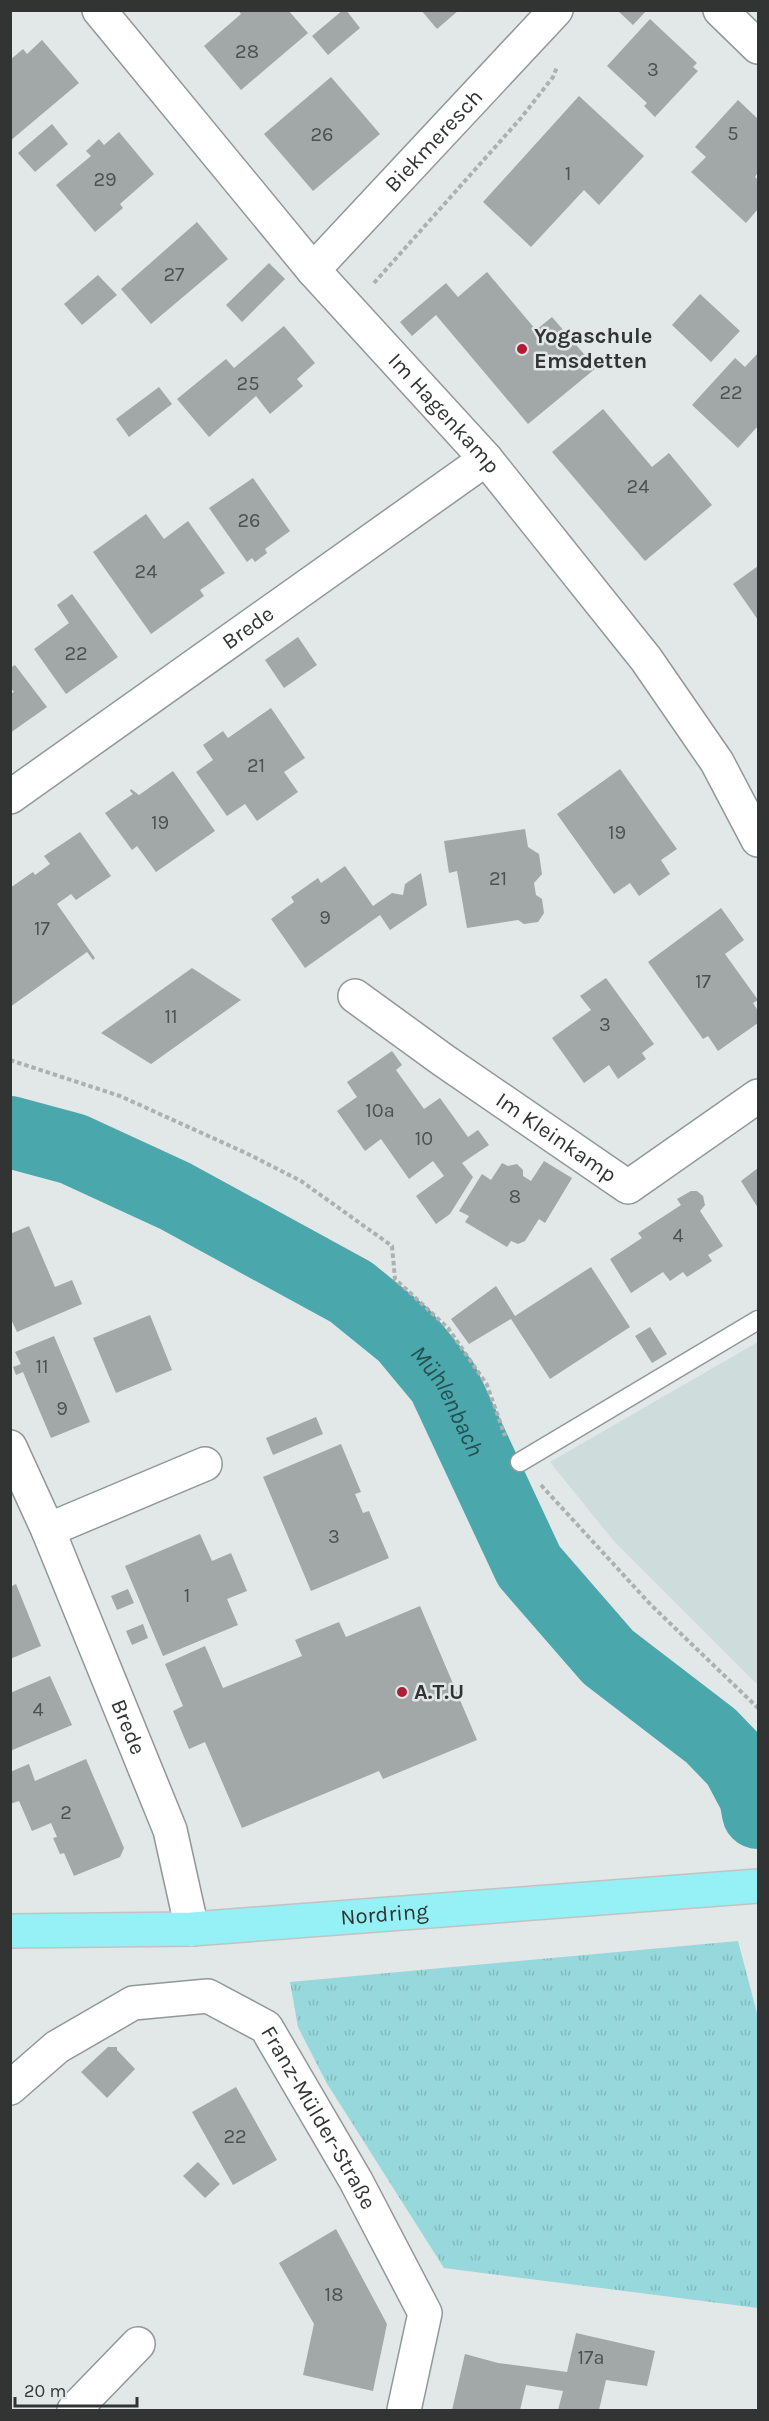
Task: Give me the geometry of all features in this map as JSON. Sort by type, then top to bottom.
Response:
[{"type":"main road","name":"Nordring","points":[[10,1930],[192,1929],[759,1886]]},
{"type":"street","name":"Im Hagenkamp","points":[[99,10],[313,270],[486,459],[646,659],[717,762],[759,840]]},
{"type":"street","name":"Biekmeresch","points":[[313,270],[556,10]]},
{"type":"street","points":[[720,10],[759,47]]},
{"type":"street","name":"Brede","points":[[10,796],[486,459]]},
{"type":"street","name":"Im Kleinkamp","points":[[355,996],[442,1060],[628,1187],[759,1096]]},
{"type":"street","name":"Brede","points":[[10,1447],[48,1530],[170,1830],[192,1929]]},
{"type":"street","points":[[48,1530],[205,1464]]},
{"type":"street","name":"Franz-Mülder-Straße","points":[[10,2088],[57,2047],[133,2003],[208,1996],[266,2027],[356,2181],[425,2313],[404,2410]]},
{"type":"street","points":[[74,2410],[138,2344]]},
{"type":"lane","points":[[520,1462],[759,1320]]},
{"type":"path","points":[[349,310],[521,118],[552,77],[560,59]]},
{"type":"path","points":[[10,1060],[120,1096],[246,1153],[301,1181],[392,1246],[395,1280],[448,1328],[487,1385],[512,1454],[651,1605],[759,1708]]},
{"type":"shaded area","points":[[758,1342],[758,1685],[613,1540],[550,1462]]},
{"type":"green space","points":[[738,1941],[758,2017],[758,2308],[444,2268],[326,2082],[298,2027],[290,1982]]},
{"type":"building","points":[[238,10],[288,10],[308,33],[241,90],[204,46],[241,14]]},
{"type":"building","points":[[343,10],[346,10],[360,28],[328,55],[312,36]]},
{"type":"building","points":[[421,10],[459,10],[437,29]]},
{"type":"building","points":[[617,10],[647,10],[633,25]]},
{"type":"building","points":[[650,19],[697,63],[693,67],[698,71],[655,117],[644,106],[647,103],[607,66]]},
{"type":"building","points":[[42,40],[79,83],[10,141],[10,60],[23,49],[27,54]]},
{"type":"building","points":[[331,77],[380,134],[313,191],[264,134]]},
{"type":"building","points":[[579,96],[644,156],[599,205],[584,190],[531,247],[483,202]]},
{"type":"building","points":[[738,100],[758,119],[758,172],[755,177],[758,180],[758,209],[746,223],[691,172],[706,157],[695,147]]},
{"type":"building","points":[[52,124],[68,144],[35,172],[18,153]]},
{"type":"building","points":[[119,132],[154,174],[120,204],[123,208],[95,232],[56,185],[91,156],[86,151],[99,139],[104,145]]},
{"type":"building","points":[[197,222],[228,259],[151,324],[121,289]]},
{"type":"building","points":[[269,263],[285,279],[242,322],[226,305]]},
{"type":"building","name":"Yogaschule Emsdetten","points":[[487,272],[536,330],[552,317],[596,368],[528,424],[436,315],[412,336],[400,322],[446,283],[458,297]]},
{"type":"building","points":[[98,275],[117,295],[82,325],[64,304]]},
{"type":"building","points":[[700,294],[740,331],[711,362],[672,325]]},
{"type":"building","points":[[284,326],[315,363],[297,379],[303,386],[270,414],[256,396],[209,437],[177,399],[226,359],[234,368]]},
{"type":"building","points":[[758,353],[758,426],[738,448],[692,405],[735,358],[745,367]]},
{"type":"building","points":[[159,387],[172,404],[129,437],[116,419]]},
{"type":"building","points":[[603,409],[652,467],[669,453],[712,505],[645,561],[552,452]]},
{"type":"building","points":[[253,478],[290,531],[265,549],[267,553],[255,562],[252,558],[247,562],[209,508]]},
{"type":"building","points":[[146,514],[164,539],[188,521],[225,573],[200,590],[204,596],[151,634],[93,552]]},
{"type":"building","points":[[758,566],[758,620],[733,584]]},
{"type":"building","points":[[72,594],[118,657],[66,694],[34,649],[69,623],[57,605]]},
{"type":"building","points":[[298,637],[317,665],[284,688],[265,660]]},
{"type":"building","points":[[15,665],[47,707],[10,733],[10,694],[14,692],[10,687],[10,668]]},
{"type":"building","points":[[271,708],[305,758],[284,772],[298,792],[257,821],[245,804],[227,816],[196,772],[213,760],[203,745],[223,731],[228,738]]},
{"type":"building","points":[[620,769],[677,849],[661,860],[670,874],[639,896],[630,883],[614,894],[557,814]]},
{"type":"building","points":[[173,771],[215,831],[156,872],[137,846],[132,850],[105,813],[133,794],[131,789],[139,795]]},
{"type":"building","points":[[525,829],[528,847],[539,854],[542,874],[534,883],[536,895],[542,899],[544,913],[538,922],[524,924],[518,920],[467,928],[457,871],[449,873],[444,841]]},
{"type":"building","points":[[80,832],[111,876],[76,900],[71,894],[57,904],[95,958],[93,960],[87,952],[10,1007],[10,888],[33,872],[35,875],[50,864],[44,856]]},
{"type":"building","points":[[345,866],[373,906],[392,893],[403,895],[405,884],[421,873],[427,905],[390,930],[380,915],[305,968],[271,919],[294,902],[291,897],[318,878],[321,883]]},
{"type":"building","points":[[721,908],[744,940],[725,954],[758,1000],[753,1003],[758,1011],[758,1023],[718,1051],[708,1036],[703,1039],[648,962]]},
{"type":"building","points":[[192,968],[241,1000],[151,1064],[101,1033]]},
{"type":"building","points":[[606,978],[654,1044],[642,1053],[646,1059],[618,1079],[609,1065],[584,1083],[552,1038],[591,1010],[580,996]]},
{"type":"building","points":[[392,1051],[402,1065],[396,1070],[424,1109],[440,1098],[468,1137],[478,1130],[489,1145],[462,1163],[473,1177],[450,1214],[436,1224],[416,1196],[444,1176],[433,1161],[409,1179],[381,1139],[365,1151],[337,1111],[357,1097],[347,1082]]},
{"type":"building","points":[[544,1161],[572,1178],[545,1223],[539,1219],[525,1241],[518,1244],[511,1241],[507,1247],[465,1222],[469,1216],[459,1211],[482,1174],[491,1180],[502,1163],[508,1166],[517,1164],[523,1170],[523,1176],[531,1181]]},
{"type":"building","points":[[758,1168],[758,1208],[741,1181]]},
{"type":"building","points":[[691,1191],[697,1191],[703,1196],[705,1205],[700,1211],[723,1246],[708,1255],[712,1261],[687,1277],[683,1272],[670,1281],[663,1272],[631,1293],[610,1259],[642,1238],[638,1233],[681,1205],[677,1199]]},
{"type":"building","points":[[29,1226],[55,1287],[72,1280],[82,1304],[17,1332],[10,1317],[10,1234]]},
{"type":"building","points":[[591,1267],[630,1327],[550,1379],[511,1319],[469,1344],[451,1319],[496,1286],[515,1316]]},
{"type":"building","points":[[150,1315],[172,1370],[116,1393],[93,1338]]},
{"type":"building","points":[[650,1327],[667,1354],[652,1363],[635,1336]]},
{"type":"building","points":[[54,1336],[90,1422],[51,1438],[23,1372],[16,1375],[13,1367],[21,1364],[15,1352]]},
{"type":"building","points":[[316,1417],[323,1434],[273,1455],[266,1438]]},
{"type":"building","points":[[341,1444],[361,1492],[355,1494],[363,1513],[369,1511],[389,1558],[311,1591],[263,1477]]},
{"type":"building","points":[[200,1534],[212,1561],[231,1553],[247,1591],[227,1599],[238,1625],[163,1656],[125,1566]]},
{"type":"building","points":[[16,1584],[41,1646],[10,1659],[10,1587]]},
{"type":"building","points":[[128,1589],[134,1603],[117,1610],[111,1596]]},
{"type":"building","points":[[420,1606],[477,1740],[383,1779],[379,1771],[242,1828],[205,1742],[189,1749],[173,1711],[183,1706],[165,1664],[205,1646],[223,1688],[302,1656],[295,1640],[339,1622],[346,1637]]},
{"type":"building","points":[[143,1624],[148,1638],[132,1645],[126,1631]]},
{"type":"building","points":[[50,1676],[72,1725],[10,1751],[10,1693]]},
{"type":"building","points":[[86,1759],[124,1848],[120,1857],[74,1876],[64,1853],[60,1854],[53,1838],[57,1837],[51,1823],[32,1831],[19,1801],[10,1804],[10,1772],[29,1764],[35,1781]]},
{"type":"building","points":[[108,2047],[117,2047],[117,2050],[135,2069],[107,2098],[81,2072]]},
{"type":"building","points":[[236,2087],[277,2160],[233,2185],[192,2112]]},
{"type":"building","points":[[198,2162],[220,2184],[205,2198],[183,2176]]},
{"type":"building","points":[[336,2229],[387,2324],[373,2391],[303,2375],[314,2324],[279,2263]]},
{"type":"building","points":[[576,2333],[655,2351],[647,2386],[606,2380],[599,2410],[558,2410],[563,2391],[526,2385],[520,2410],[452,2410],[465,2354],[498,2363],[567,2372]]},
{"type":"waterway","name":"Mühlenbach","points":[[10,1132],[73,1149],[175,1196],[351,1292],[404,1335],[443,1382],[529,1566],[608,1657],[711,1736],[737,1763],[755,1797],[758,1813]]},
{"type":"place","name":"Yogaschule Emsdetten","points":[[522,349]]},
{"type":"place","name":"A.T.U","points":[[402,1692]]}]
